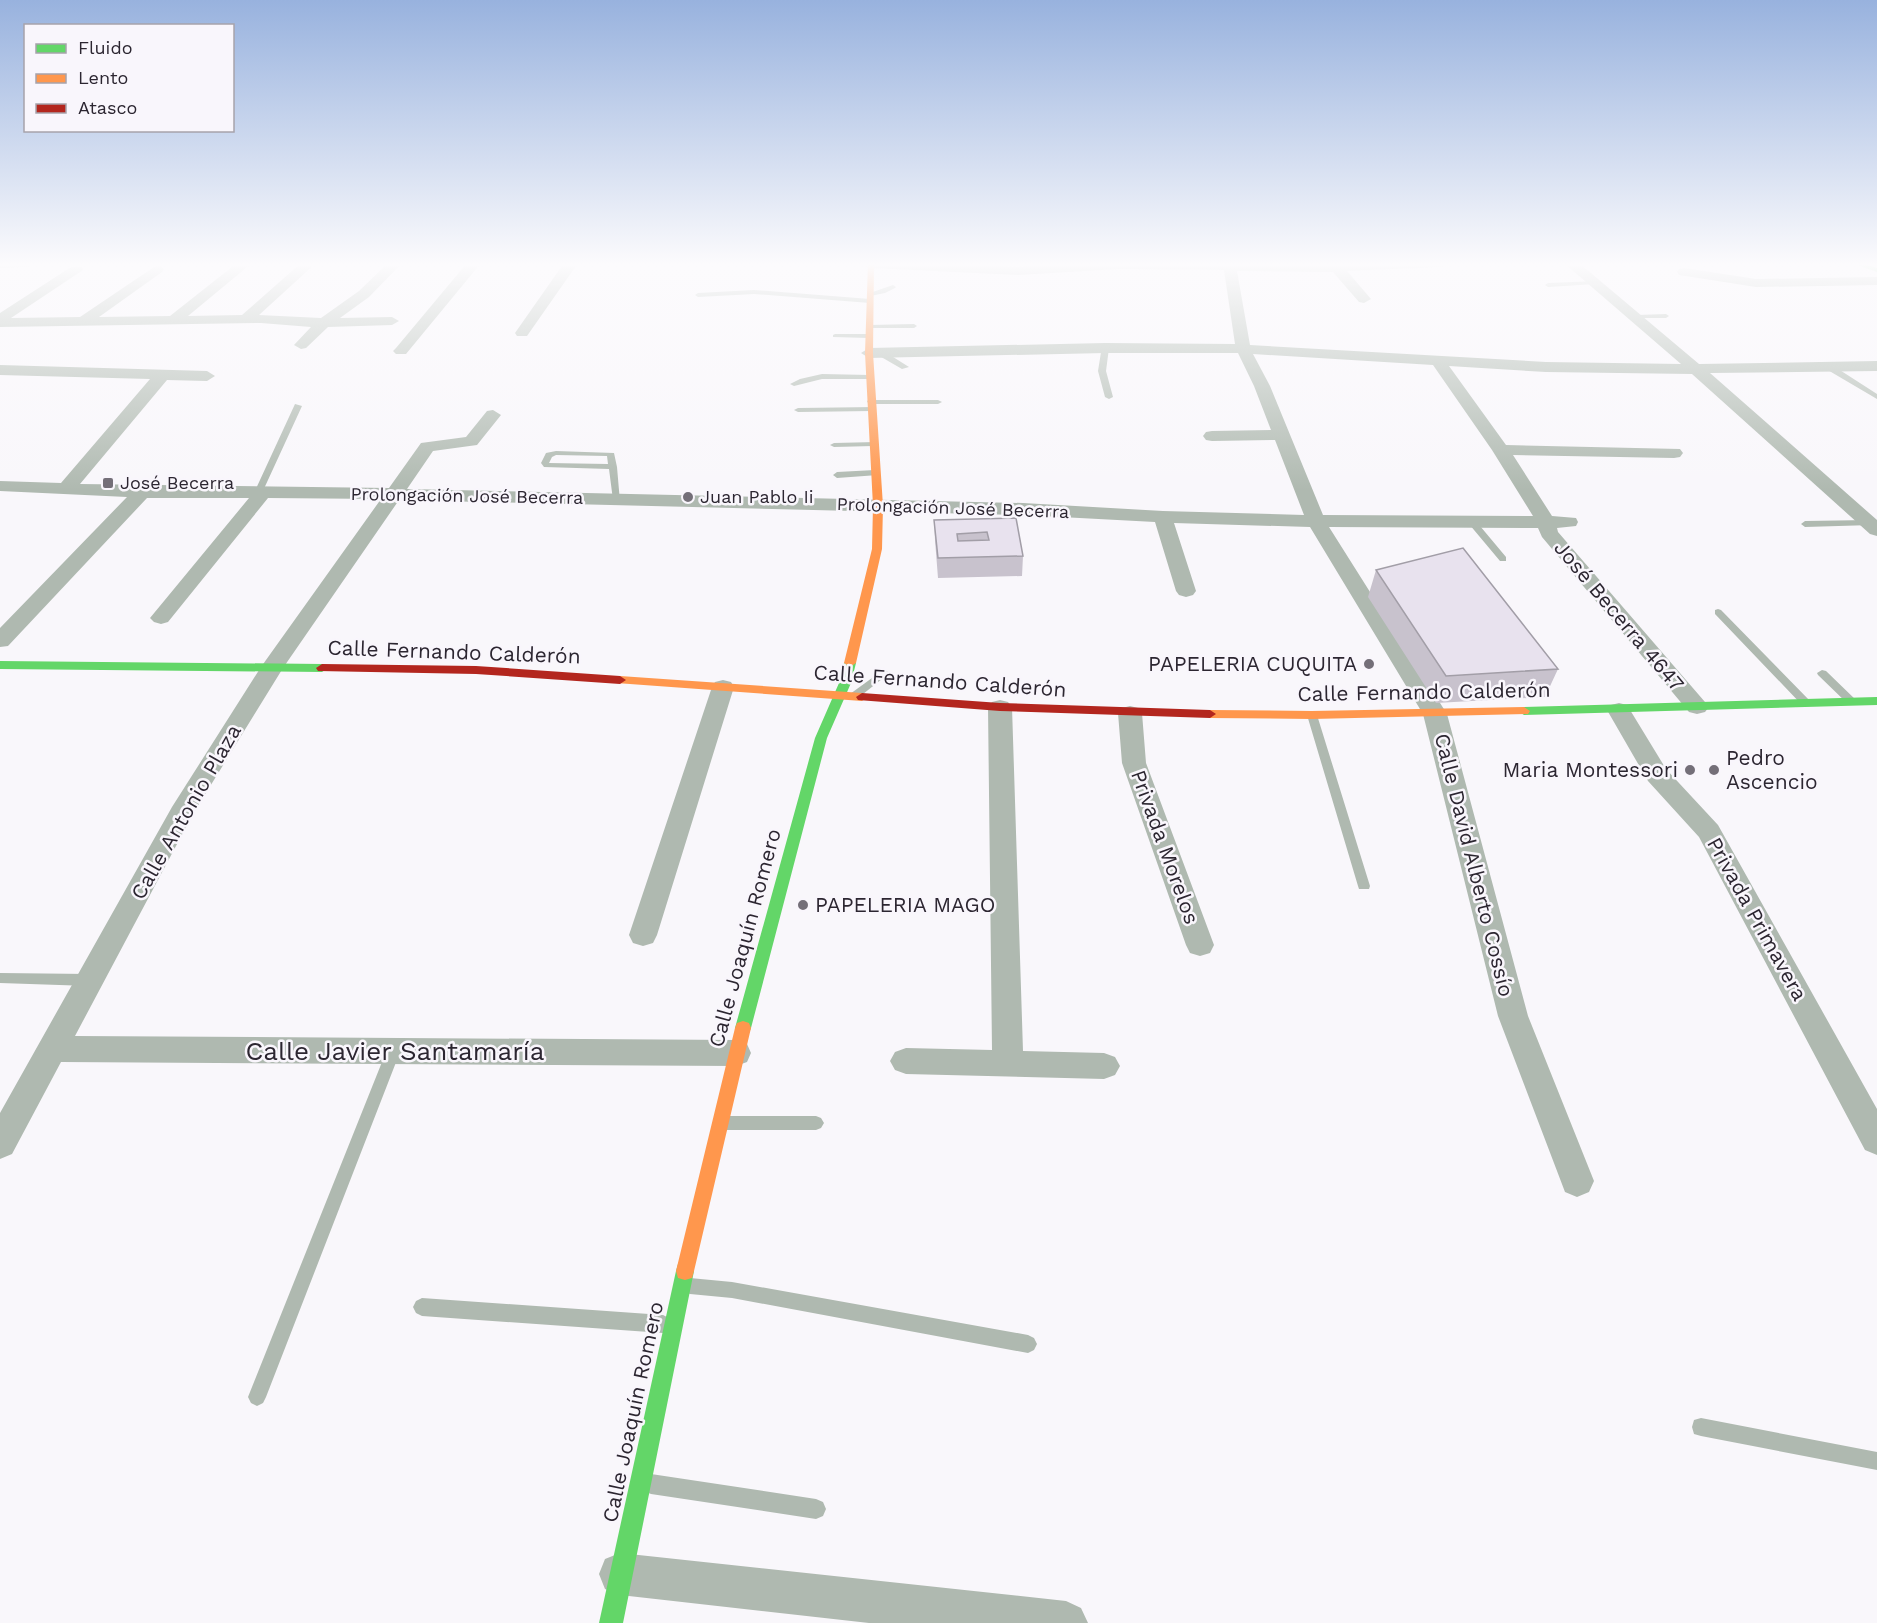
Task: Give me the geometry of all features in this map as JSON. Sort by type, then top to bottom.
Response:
[{"type":"street","points":[[301,345],[308,339]]},
{"type":"street","points":[[401,351],[411,339]]},
{"type":"street","name":"Calle Joaquín Romero","points":[[611,1623],[672,1325],[736,1053],[820,738],[829,717],[848,696],[877,549],[878,506],[870,377],[874,352],[871,339]]},
{"type":"street","name":"Calle David Alberto Cossío","points":[[1241,339],[1243,349],[1262,386],[1316,520],[1435,714],[1513,1016],[1577,1181]]},
{"type":"street","points":[[1662,339],[1873,527]]},
{"type":"street","points":[[874,352],[1105,348],[1243,349],[1546,367],[1696,369],[1877,366]]},
{"type":"street","name":"José Becerra 4647","points":[[1438,361],[1501,450],[1546,522],[1549,533],[1697,707]]},
{"type":"street","points":[[4,373],[207,376]]},
{"type":"street","points":[[65,490],[163,374]]},
{"type":"street","name":"Calle Antonio Plaza","points":[[0,1144],[181,813],[272,667],[427,447],[471,441],[493,415]]},
{"type":"street","points":[[1212,436],[1282,435]]},
{"type":"street","points":[[1501,450],[1674,453]]},
{"type":"street","name":"Prolongación José Becerra","points":[[0,486],[142,492],[395,494],[1023,509],[1163,517],[1569,522]]},
{"type":"street","points":[[0,641],[142,492]]},
{"type":"street","points":[[161,618],[261,493]]},
{"type":"street","points":[[1163,517],[1186,591]]},
{"type":"street","name":"Calle Fernando Calderón","points":[[0,665],[476,670],[1000,707],[1130,713],[1435,714],[1877,701]]},
{"type":"street","points":[[643,935],[723,687]]},
{"type":"street","points":[[1000,707],[1008,1063]]},
{"type":"street","name":"Privada Primavera","points":[[1619,710],[1657,775],[1709,831],[1877,1140]]},
{"type":"street","name":"Privada Morelos","points":[[1130,713],[1134,763],[1200,945]]},
{"type":"street","name":"Calle Javier Santamaría","points":[[54,1049],[736,1053]]},
{"type":"street","points":[[906,1061],[1104,1066]]},
{"type":"street","points":[[620,1574],[1066,1623]]},
{"type":"lane","points":[[1105,348],[1102,371],[1109,397]]},
{"type":"lane","points":[[874,352],[905,367]]},
{"type":"lane","points":[[1829,367],[1877,397]]},
{"type":"lane","points":[[794,384],[807,378],[870,377]]},
{"type":"lane","points":[[798,411],[938,402]]},
{"type":"lane","points":[[261,493],[298,406]]},
{"type":"lane","points":[[834,445],[873,444]]},
{"type":"lane","points":[[613,467],[544,463],[549,455],[556,453],[606,453],[611,455],[613,467],[617,500]]},
{"type":"lane","points":[[837,475],[875,473]]},
{"type":"lane","points":[[1472,522],[1503,559]]},
{"type":"lane","points":[[1805,524],[1873,527]]},
{"type":"lane","points":[[1718,612],[1807,704]]},
{"type":"lane","points":[[848,696],[883,673]]},
{"type":"lane","points":[[1822,673],[1853,703]]},
{"type":"lane","points":[[1312,715],[1364,886]]},
{"type":"lane","points":[[0,978],[91,980]]},
{"type":"lane","points":[[257,1396],[393,1052]]},
{"type":"lane","points":[[720,1123],[816,1123]]},
{"type":"lane","points":[[682,1285],[732,1290],[1028,1344]]},
{"type":"lane","points":[[422,1307],[672,1325]]},
{"type":"lane","points":[[1701,1427],[1877,1461]]},
{"type":"lane","points":[[640,1483],[816,1509]]},
{"type":"building","points":[[1016,518],[1023,556],[938,558],[934,520]],"holes":[[[987,532],[989,540],[958,541],[957,534]]]},
{"type":"building","points":[[1463,548],[1558,669],[1446,676],[1376,570]]},
{"type":"traffic: fast","points":[[743,1028],[821,738],[845,683],[850,663]]},
{"type":"traffic: fast","points":[[0,665],[322,668]]},
{"type":"traffic: fast","points":[[1524,711],[1877,701]]},
{"type":"traffic: fast","points":[[611,1623],[685,1271]]},
{"type":"traffic: slow","points":[[850,663],[877,549],[878,506],[869,339]]},
{"type":"traffic: slow","points":[[620,680],[862,697]]},
{"type":"traffic: slow","points":[[1210,714],[1312,715],[1524,711]]},
{"type":"traffic: slow","points":[[685,1271],[743,1028]]},
{"type":"traffic: jam","points":[[322,668],[476,670],[620,680]]},
{"type":"traffic: jam","points":[[862,697],[1000,707],[1210,714]]},
{"type":"place","name":"José Becerra","points":[[108,483]]},
{"type":"place","name":"Juan Pablo Ii","points":[[688,497]]},
{"type":"place","name":"PAPELERIA CUQUITA","points":[[1369,664]]},
{"type":"place","name":"Maria Montessori","points":[[1690,770]]},
{"type":"place","name":"Pedro Ascencio","points":[[1714,770]]},
{"type":"place","name":"PAPELERIA MAGO","points":[[803,905]]}]
